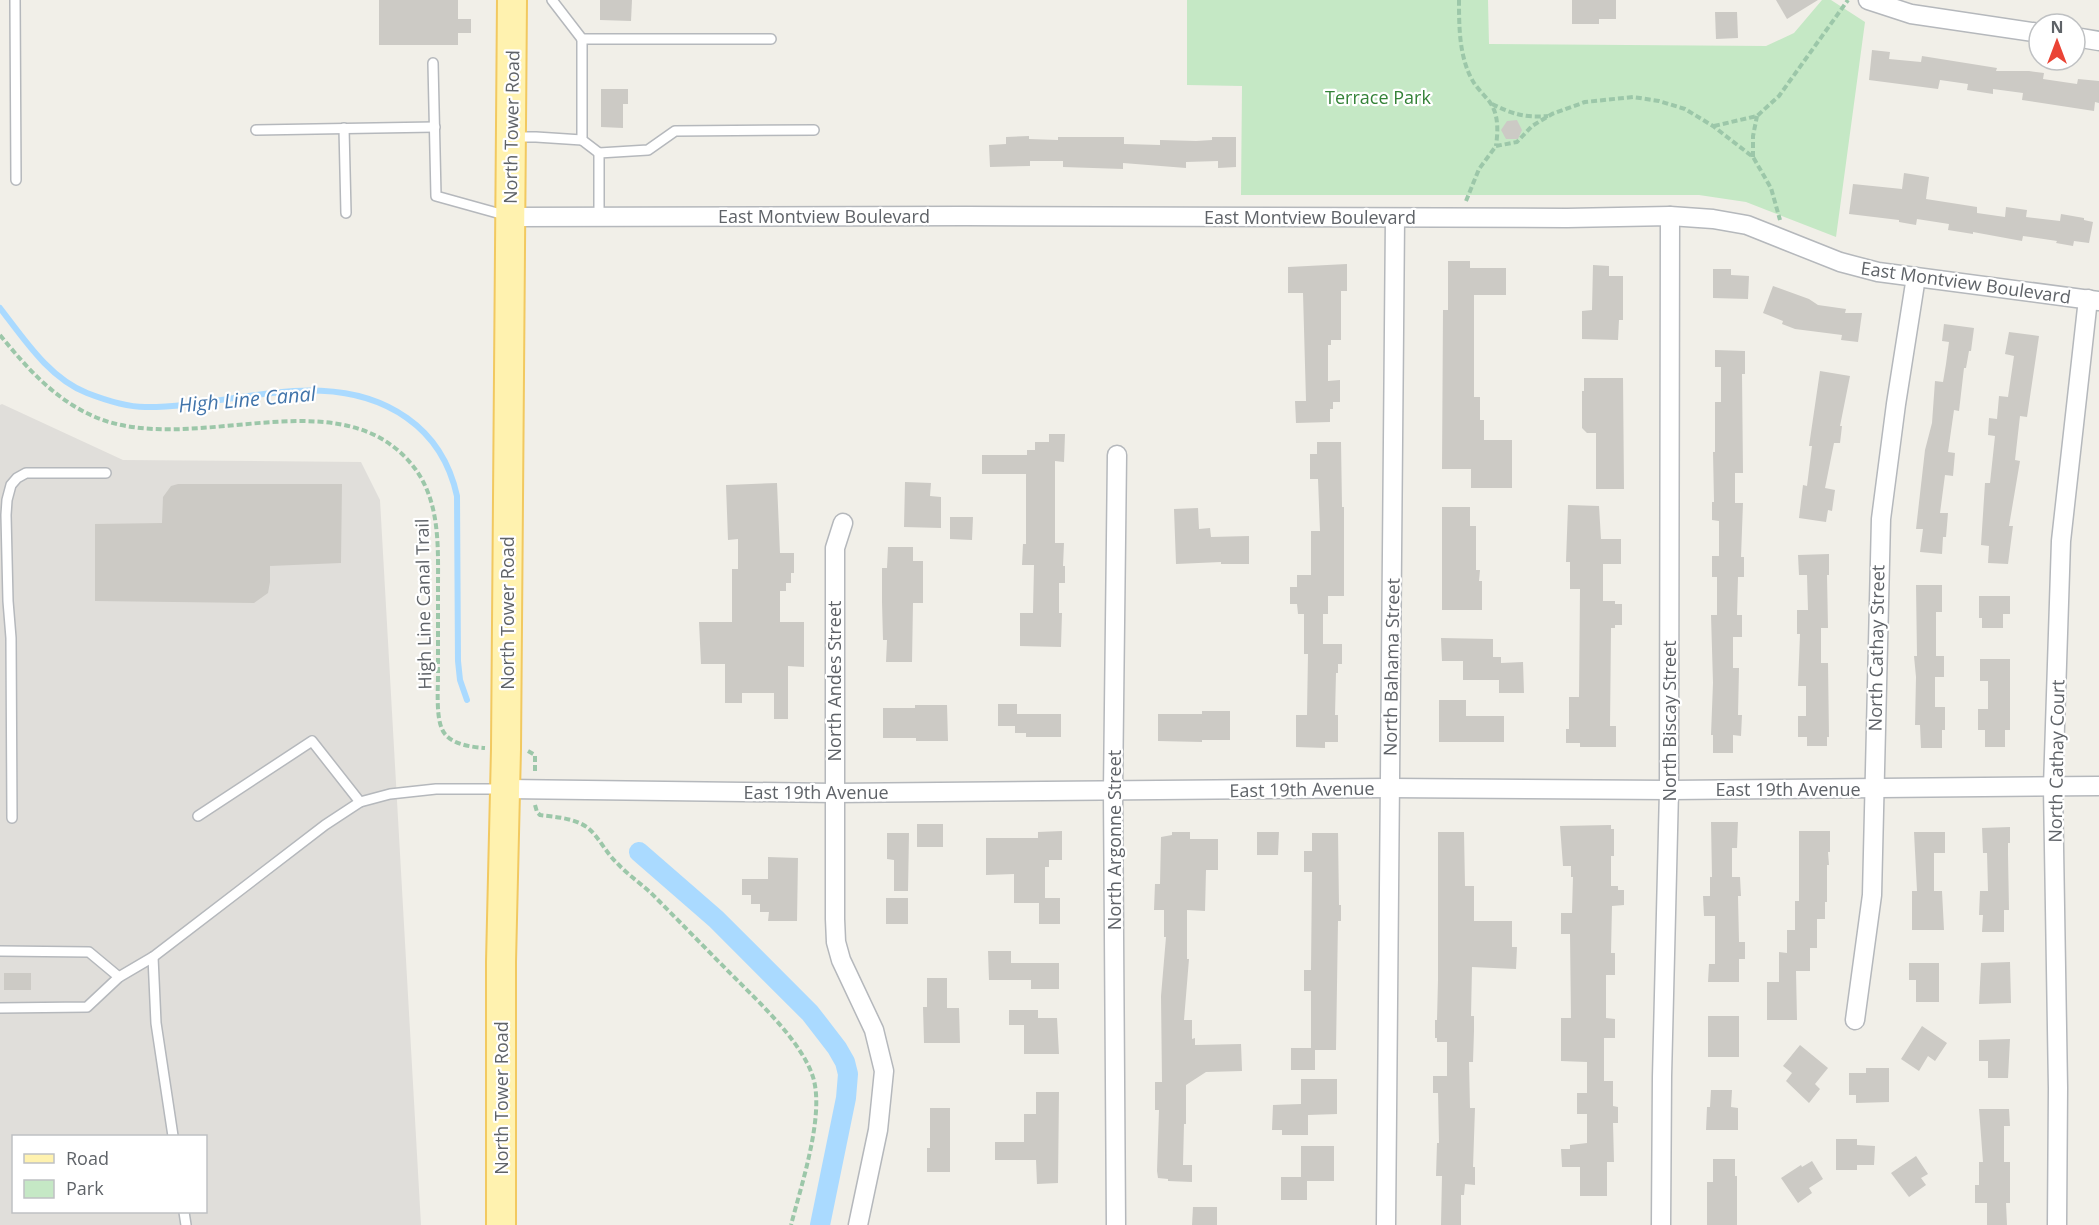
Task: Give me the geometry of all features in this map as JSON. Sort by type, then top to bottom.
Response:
[{"type":"main road","name":"North Tower Road","points":[[501,1225],[501,962],[506,789],[512,0]]},
{"type":"street","points":[[1868,0],[1911,14],[2027,31]]},
{"type":"street","name":"East Montview Boulevard","points":[[510,217],[1460,218],[1670,216],[1729,221],[1774,235],[1859,268],[2094,300]]},
{"type":"street","name":"North Biscay Street","points":[[1660,1225],[1669,790],[1670,216]]},
{"type":"street","name":"North Bahama Street","points":[[1386,1225],[1395,218]]},
{"type":"street","name":"North Cathay Street","points":[[1855,1020],[1872,895],[1881,519],[1916,277]]},
{"type":"street","name":"North Cathay Court","points":[[2057,1225],[2058,1088],[2054,787],[2061,542],[2094,300]]},
{"type":"street","name":"North Argonne Street","points":[[1116,1225],[1113,791],[1117,455]]},
{"type":"street","name":"North Andes Street","points":[[843,523],[835,548],[836,942],[841,960],[874,1030],[884,1071],[878,1131],[858,1225]]},
{"type":"street","name":"East 19th Avenue","points":[[506,789],[834,793],[1390,788],[1669,790],[2099,786]]},
{"type":"lane","points":[[15,0],[16,180]]},
{"type":"lane","points":[[552,0],[582,39],[582,140]]},
{"type":"lane","points":[[582,39],[771,39]]},
{"type":"lane","points":[[434,63],[436,196],[510,217]]},
{"type":"lane","points":[[256,130],[435,127]]},
{"type":"lane","points":[[344,128],[346,213]]},
{"type":"lane","points":[[511,137],[536,136],[582,140],[599,153],[648,150],[675,131],[814,130]]},
{"type":"lane","points":[[599,153],[599,216]]},
{"type":"lane","points":[[12,818],[11,638],[6,550],[7,500],[11,485],[17,478],[27,473],[106,473]]},
{"type":"lane","points":[[198,816],[312,741],[360,802]]},
{"type":"lane","points":[[0,1008],[87,1007],[119,977],[153,957],[325,825],[360,802],[390,794],[436,789],[506,789]]},
{"type":"lane","points":[[0,951],[89,952],[119,977]]},
{"type":"lane","points":[[153,957],[156,1023],[173,1135]]},
{"type":"path","points":[[1459,0],[1463,57],[1474,83],[1491,104],[1497,118],[1496,146],[1479,169],[1460,218]]},
{"type":"path","points":[[1713,126],[1757,116],[1779,96],[1848,0]]},
{"type":"path","points":[[1496,146],[1517,142],[1532,126],[1548,116],[1585,102],[1633,97],[1659,101],[1685,109],[1713,126],[1753,157],[1771,188],[1780,222],[1774,235]]},
{"type":"path","points":[[1491,104],[1513,114],[1530,117],[1548,116]]},
{"type":"path","points":[[1753,157],[1753,136],[1757,116]]},
{"type":"path","name":"High Line Canal Trail","points":[[0,335],[38,380],[57,395],[97,417],[118,424],[169,430],[309,421],[345,424],[369,431],[388,442],[405,456],[427,489],[437,523],[439,720],[442,730],[456,742],[481,748]]},
{"type":"path","points":[[537,812],[540,815],[580,823],[588,828],[617,864],[694,935],[766,1008],[809,1066],[816,1090],[816,1107],[813,1133],[791,1225]]},
{"type":"shaded area","points":[[0,405],[123,460],[361,462],[380,500],[421,1225],[0,1225]]},
{"type":"green space","name":"Terrace Park","points":[[1187,0],[1488,0],[1489,44],[1766,46],[1794,33],[1822,0],[1831,0],[1865,22],[1836,237],[1746,202],[1699,195],[1241,195],[1242,86],[1187,85]]},
{"type":"building","points":[[379,0],[458,0],[458,19],[471,19],[471,33],[458,33],[458,45],[379,45]]},
{"type":"building","points":[[600,0],[632,0],[631,21],[600,20]]},
{"type":"building","points":[[1572,0],[1616,0],[1616,19],[1599,19],[1599,24],[1572,24]]},
{"type":"building","points":[[1776,0],[1818,0],[1787,19]]},
{"type":"building","points":[[1715,12],[1737,12],[1738,38],[1716,39]]},
{"type":"building","points":[[1872,50],[1890,52],[1889,59],[1921,62],[1922,56],[1997,68],[1996,71],[2044,73],[2043,79],[2077,84],[2078,79],[2099,81],[2099,103],[2095,102],[2094,111],[2022,100],[2023,93],[1993,89],[1993,94],[1967,90],[1968,84],[1940,80],[1938,89],[1869,80]]},
{"type":"building","points":[[601,89],[628,89],[628,104],[623,104],[623,128],[601,127]]},
{"type":"building","points":[[1517,120],[1522,130],[1518,139],[1506,139],[1501,130],[1507,121]]},
{"type":"building","points":[[1029,136],[1029,139],[1058,140],[1058,137],[1124,137],[1124,144],[1160,145],[1160,140],[1196,141],[1212,140],[1212,137],[1236,137],[1236,167],[1218,168],[1218,161],[1186,162],[1186,168],[1123,163],[1123,169],[1063,167],[1063,161],[1030,161],[1030,166],[990,167],[989,145],[1006,144],[1006,137]]},
{"type":"building","points":[[1904,173],[1929,177],[1926,199],[1977,207],[1977,213],[2005,217],[2006,207],[2027,210],[2026,217],[2060,221],[2061,214],[2084,218],[2084,220],[2093,222],[2089,243],[2074,241],[2073,246],[2023,236],[2022,241],[1948,230],[1949,224],[1917,219],[1916,225],[1899,222],[1899,220],[1849,214],[1853,184],[1902,189]]},
{"type":"building","points":[[1448,261],[1470,261],[1470,268],[1506,268],[1506,295],[1474,295],[1474,397],[1480,397],[1480,420],[1484,420],[1484,440],[1512,440],[1512,488],[1471,488],[1471,469],[1442,469],[1443,310],[1448,310]]},
{"type":"building","points":[[1347,264],[1347,291],[1341,291],[1341,340],[1331,340],[1331,345],[1328,345],[1328,381],[1340,380],[1340,402],[1333,402],[1333,409],[1330,409],[1330,422],[1296,423],[1295,401],[1306,401],[1303,293],[1288,293],[1288,267]]},
{"type":"building","points":[[1593,265],[1609,266],[1609,276],[1623,276],[1623,320],[1619,320],[1618,340],[1582,339],[1582,311],[1592,310]]},
{"type":"building","points":[[1713,269],[1731,269],[1731,275],[1749,276],[1748,299],[1713,298]]},
{"type":"building","points":[[1773,286],[1809,299],[1818,305],[1846,309],[1845,313],[1862,313],[1858,342],[1841,340],[1842,335],[1795,329],[1763,313]]},
{"type":"building","points":[[1944,324],[1974,328],[1971,351],[1969,351],[1966,368],[1964,368],[1959,411],[1954,410],[1948,452],[1955,453],[1953,476],[1945,475],[1940,513],[1948,513],[1942,554],[1920,552],[1923,529],[1916,529],[1925,450],[1932,423],[1935,381],[1943,382],[1946,364],[1949,342],[1942,341]]},
{"type":"building","points":[[2009,332],[2039,336],[2027,417],[2020,416],[2015,460],[2020,461],[2009,526],[2013,526],[2008,564],[1988,563],[1989,546],[1981,545],[1985,483],[1990,483],[1995,436],[1988,435],[1989,418],[1997,419],[1999,396],[2008,397],[2014,356],[2005,354]]},
{"type":"building","points":[[1715,350],[1745,351],[1745,374],[1742,374],[1743,473],[1735,473],[1735,503],[1743,503],[1741,557],[1744,557],[1744,577],[1738,577],[1737,615],[1742,615],[1742,637],[1733,637],[1733,668],[1739,668],[1738,715],[1742,715],[1741,736],[1733,735],[1733,753],[1713,753],[1713,735],[1711,735],[1713,683],[1711,615],[1717,615],[1717,577],[1712,577],[1712,556],[1719,556],[1719,521],[1712,520],[1713,452],[1715,452],[1715,402],[1721,402],[1721,367],[1715,367]]},
{"type":"building","points":[[1820,371],[1850,376],[1840,426],[1842,426],[1840,443],[1834,443],[1825,488],[1835,490],[1832,511],[1828,510],[1826,522],[1799,518],[1803,485],[1807,486],[1812,446],[1809,446]]},
{"type":"building","points":[[1584,378],[1623,378],[1624,489],[1596,489],[1596,433],[1587,433],[1582,428]]},
{"type":"building","points":[[1049,434],[1065,434],[1064,462],[1055,461],[1055,543],[1064,543],[1063,566],[1065,566],[1065,583],[1059,583],[1059,613],[1062,613],[1061,647],[1020,646],[1020,613],[1033,613],[1034,565],[1022,565],[1023,544],[1026,544],[1026,474],[982,474],[982,455],[1027,455],[1027,450],[1035,450],[1035,442],[1049,442]]},
{"type":"building","points":[[1317,442],[1341,442],[1342,507],[1344,507],[1344,596],[1328,596],[1328,614],[1323,614],[1323,644],[1342,644],[1342,664],[1338,664],[1338,673],[1336,673],[1335,715],[1338,715],[1338,742],[1325,742],[1325,748],[1296,747],[1296,715],[1307,715],[1308,654],[1304,654],[1304,614],[1298,614],[1297,604],[1290,604],[1290,587],[1297,587],[1297,575],[1311,575],[1311,531],[1320,531],[1318,479],[1310,479],[1310,454],[1317,454]]},
{"type":"building","points":[[905,482],[931,483],[930,496],[941,497],[941,528],[904,527]]},
{"type":"building","points":[[777,483],[780,553],[794,553],[794,573],[791,573],[791,583],[786,583],[786,591],[780,591],[780,622],[804,622],[804,667],[788,666],[788,719],[774,719],[774,693],[742,693],[742,703],[725,703],[725,664],[701,664],[699,622],[732,622],[732,569],[738,569],[738,539],[728,540],[726,485]]},
{"type":"building","points":[[178,484],[342,484],[341,563],[270,566],[268,593],[254,603],[95,601],[95,524],[162,523],[163,497],[171,486]]},
{"type":"building","points":[[1568,505],[1599,506],[1601,539],[1621,539],[1621,564],[1603,564],[1603,601],[1615,601],[1615,604],[1622,604],[1622,625],[1615,625],[1615,628],[1611,628],[1610,726],[1616,726],[1616,747],[1580,747],[1580,743],[1566,743],[1566,729],[1569,729],[1569,697],[1579,697],[1580,589],[1570,589],[1570,562],[1566,562]]},
{"type":"building","points":[[1442,507],[1470,507],[1470,526],[1476,526],[1476,570],[1480,570],[1479,581],[1482,581],[1482,610],[1442,610]]},
{"type":"building","points":[[1198,508],[1199,529],[1210,528],[1211,537],[1249,536],[1249,564],[1221,564],[1221,562],[1176,564],[1174,509]]},
{"type":"building","points":[[950,517],[973,517],[972,540],[950,539]]},
{"type":"building","points":[[888,547],[913,547],[913,561],[923,561],[923,603],[913,603],[912,662],[886,662],[887,640],[883,640],[882,568],[887,568]]},
{"type":"building","points":[[1829,554],[1828,628],[1821,628],[1821,663],[1828,663],[1829,737],[1827,737],[1827,746],[1807,746],[1807,737],[1798,737],[1798,716],[1806,716],[1806,686],[1798,686],[1800,634],[1797,634],[1797,610],[1808,610],[1807,575],[1799,575],[1798,555]]},
{"type":"building","points":[[1916,585],[1942,585],[1942,612],[1936,612],[1936,656],[1944,656],[1944,677],[1935,677],[1935,707],[1945,707],[1942,748],[1921,748],[1920,725],[1915,725]]},
{"type":"building","points":[[1979,596],[2010,596],[2010,614],[2003,614],[2003,628],[1982,628],[1982,618],[1979,618]]},
{"type":"building","points":[[1441,638],[1493,639],[1493,657],[1501,657],[1501,663],[1523,662],[1524,693],[1499,693],[1499,680],[1463,680],[1463,661],[1442,661]]},
{"type":"building","points":[[1980,659],[2010,659],[2010,730],[2005,730],[2005,747],[1985,747],[1985,730],[1978,730],[1978,709],[1988,709],[1988,681],[1980,681]]},
{"type":"building","points":[[1439,700],[1466,700],[1466,716],[1504,716],[1504,742],[1439,742]]},
{"type":"building","points":[[998,704],[1017,704],[1017,714],[1061,714],[1061,737],[1026,737],[1026,733],[1015,733],[1015,726],[998,726]]},
{"type":"building","points":[[915,705],[947,705],[948,741],[883,738],[883,708],[915,708]]},
{"type":"building","points":[[1202,711],[1230,711],[1230,740],[1158,741],[1158,714],[1202,714]]},
{"type":"building","points":[[1711,822],[1738,822],[1737,848],[1732,848],[1732,877],[1740,877],[1739,942],[1745,942],[1745,959],[1739,959],[1739,982],[1708,982],[1709,964],[1715,964],[1715,916],[1704,916],[1703,896],[1710,896]]},
{"type":"building","points":[[917,824],[943,824],[943,847],[917,847]]},
{"type":"building","points":[[1611,825],[1611,829],[1614,829],[1614,856],[1611,856],[1611,886],[1618,886],[1618,890],[1624,890],[1624,905],[1612,906],[1611,953],[1615,953],[1615,975],[1606,975],[1606,1018],[1615,1019],[1615,1038],[1604,1038],[1604,1081],[1613,1081],[1613,1106],[1618,1107],[1618,1123],[1613,1123],[1614,1162],[1607,1162],[1607,1196],[1580,1196],[1580,1167],[1562,1167],[1561,1149],[1570,1149],[1570,1145],[1587,1143],[1587,1114],[1577,1114],[1577,1093],[1587,1093],[1587,1062],[1561,1061],[1561,1018],[1571,1018],[1570,934],[1561,934],[1561,913],[1572,913],[1573,877],[1571,877],[1571,866],[1563,866],[1560,826]]},
{"type":"building","points":[[2010,827],[2010,843],[2008,843],[2009,910],[2004,910],[2004,932],[1982,932],[1983,915],[1979,915],[1980,891],[1988,891],[1987,853],[1983,853],[1982,828]]},
{"type":"building","points":[[1062,831],[1062,860],[1049,860],[1049,867],[1045,867],[1045,898],[1060,898],[1060,924],[1039,924],[1039,903],[1014,903],[1014,874],[986,875],[986,838],[1038,838],[1038,832]]},
{"type":"building","points":[[1799,831],[1830,831],[1825,919],[1817,919],[1817,948],[1810,948],[1810,971],[1796,971],[1797,1020],[1767,1020],[1767,982],[1779,982],[1779,952],[1787,953],[1787,930],[1795,930],[1795,901],[1799,901]]},
{"type":"building","points":[[1172,832],[1190,832],[1190,839],[1218,839],[1218,870],[1206,870],[1205,911],[1187,910],[1187,959],[1189,959],[1184,1020],[1192,1020],[1192,1039],[1195,1038],[1195,1045],[1241,1044],[1242,1071],[1206,1072],[1186,1085],[1183,1165],[1192,1165],[1192,1182],[1168,1181],[1168,1179],[1158,1178],[1157,1171],[1159,1110],[1155,1110],[1155,1082],[1162,1082],[1161,996],[1166,937],[1164,937],[1164,910],[1154,910],[1155,884],[1160,884],[1161,837],[1172,835]]},
{"type":"building","points":[[1257,832],[1279,832],[1278,855],[1257,855]]},
{"type":"building","points":[[1438,832],[1464,832],[1465,886],[1474,886],[1474,921],[1512,921],[1512,947],[1517,947],[1516,969],[1472,967],[1471,1016],[1474,1016],[1474,1031],[1473,1062],[1469,1062],[1470,1108],[1475,1108],[1473,1167],[1475,1167],[1475,1185],[1465,1184],[1464,1195],[1461,1195],[1461,1225],[1441,1225],[1442,1176],[1436,1176],[1437,1143],[1439,1143],[1438,1093],[1433,1093],[1433,1076],[1447,1076],[1447,1042],[1437,1042],[1435,1038],[1438,980]]},
{"type":"building","points":[[1914,832],[1945,832],[1945,853],[1934,853],[1934,891],[1942,891],[1944,930],[1912,930],[1912,891],[1917,891]]},
{"type":"building","points":[[887,833],[909,833],[908,891],[894,891],[894,860],[887,859]]},
{"type":"building","points":[[1312,833],[1338,833],[1341,921],[1338,921],[1336,1050],[1315,1050],[1315,1070],[1291,1070],[1291,1048],[1311,1048],[1311,991],[1304,991],[1304,970],[1311,970],[1312,872],[1304,872],[1304,851],[1312,851]]},
{"type":"building","points":[[768,857],[798,858],[797,921],[768,921],[769,912],[760,912],[760,904],[751,904],[751,895],[742,895],[742,879],[768,879]]},
{"type":"building","points":[[886,898],[908,898],[908,924],[886,924]]},
{"type":"building","points":[[988,951],[1011,951],[1011,963],[1059,963],[1059,989],[1031,989],[1031,980],[989,980]]},
{"type":"building","points":[[2010,962],[2011,1003],[1979,1004],[1981,963]]},
{"type":"building","points":[[1909,963],[1939,963],[1939,1002],[1916,1002],[1916,980],[1909,980]]},
{"type":"building","points":[[4,973],[31,973],[31,990],[4,990]]},
{"type":"building","points":[[927,978],[947,978],[947,1008],[959,1008],[960,1043],[924,1043],[923,1007],[927,1007]]},
{"type":"building","points":[[1009,1010],[1038,1010],[1038,1018],[1057,1018],[1059,1054],[1024,1054],[1024,1025],[1009,1025]]},
{"type":"building","points":[[1708,1016],[1739,1016],[1739,1057],[1708,1057]]},
{"type":"building","points":[[1922,1026],[1947,1043],[1935,1061],[1928,1056],[1919,1071],[1901,1059]]},
{"type":"building","points":[[2010,1039],[2008,1078],[1988,1078],[1988,1061],[1979,1061],[1979,1040]]},
{"type":"building","points":[[1800,1045],[1828,1068],[1815,1084],[1820,1089],[1809,1103],[1786,1081],[1792,1073],[1783,1066]]},
{"type":"building","points":[[1866,1068],[1889,1068],[1889,1102],[1856,1103],[1856,1095],[1849,1095],[1849,1073],[1866,1073]]},
{"type":"building","points":[[1301,1079],[1337,1079],[1337,1114],[1308,1115],[1308,1135],[1282,1135],[1282,1130],[1272,1130],[1273,1105],[1301,1104]]},
{"type":"building","points":[[1711,1090],[1732,1090],[1731,1107],[1738,1108],[1738,1130],[1706,1130],[1707,1107],[1710,1107]]},
{"type":"building","points":[[1036,1092],[1059,1092],[1058,1183],[1037,1184],[1036,1160],[995,1160],[995,1142],[1024,1142],[1024,1114],[1036,1114]]},
{"type":"building","points":[[930,1108],[950,1108],[950,1172],[927,1172],[927,1148],[930,1148]]},
{"type":"building","points":[[1979,1109],[2009,1109],[2010,1126],[2004,1126],[2004,1162],[2010,1162],[2010,1203],[2006,1203],[2007,1225],[1987,1225],[1987,1203],[1975,1203],[1975,1185],[1979,1185],[1979,1162],[1983,1162]]},
{"type":"building","points":[[1836,1139],[1857,1139],[1857,1145],[1875,1146],[1874,1165],[1857,1165],[1857,1170],[1836,1170]]},
{"type":"building","points":[[1301,1146],[1334,1146],[1334,1181],[1307,1181],[1307,1200],[1281,1200],[1281,1177],[1301,1177]]},
{"type":"building","points":[[1916,1156],[1928,1174],[1921,1178],[1926,1185],[1909,1197],[1891,1173]]},
{"type":"building","points":[[1713,1159],[1735,1159],[1737,1225],[1707,1225],[1707,1182],[1713,1182]]},
{"type":"building","points":[[1812,1161],[1823,1179],[1809,1188],[1812,1193],[1798,1203],[1781,1178]]},
{"type":"building","points":[[1193,1207],[1217,1207],[1217,1225],[1192,1225]]},
{"type":"waterway","name":"High Line Canal","points":[[0,308],[28,345],[61,378],[87,393],[116,403],[138,407],[178,406],[279,392],[345,393],[377,402],[417,425],[440,452],[457,496],[458,661],[460,680],[467,700]]},
{"type":"waterway","points":[[639,852],[716,919],[810,1013],[845,1062],[848,1074],[846,1098],[820,1225]]}]
